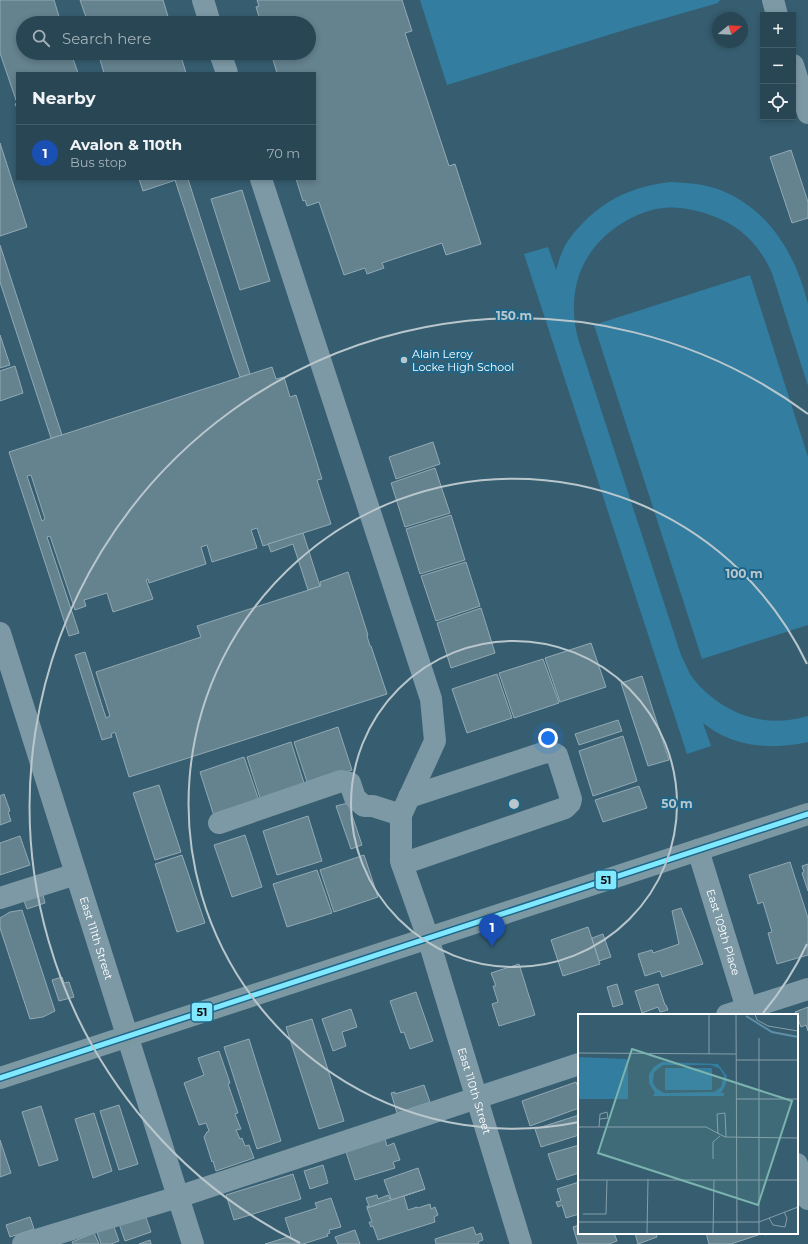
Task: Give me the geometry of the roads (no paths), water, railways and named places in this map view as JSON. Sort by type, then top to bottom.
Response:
[{"type":"main road","points":[[0,1078],[808,814]]},
{"type":"street","points":[[203,0],[208,16]]},
{"type":"street","points":[[773,0],[776,12]]},
{"type":"street","points":[[222,60],[227,72]]},
{"type":"street","points":[[796,75],[808,113]]},
{"type":"street","points":[[261,180],[431,699],[435,740],[405,806]]},
{"type":"street","name":"East 111th Street","points":[[0,633],[193,1244]]},
{"type":"street","points":[[219,822],[341,781],[350,783],[355,798],[364,806],[405,806],[546,752],[557,755],[571,799],[570,803],[565,808],[402,864]]},
{"type":"street","name":"East 110th Street","points":[[405,806],[402,864],[428,938],[522,1244]]},
{"type":"street","name":"East 109th Place","points":[[698,850],[748,1012]]},
{"type":"street","points":[[0,898],[76,874]]},
{"type":"street","points":[[734,1014],[748,1012],[808,989]]},
{"type":"street","points":[[23,1244],[178,1197],[578,1064]]},
{"type":"street","points":[[798,1167],[808,1199]]},
{"type":"place","name":"Alain Leroy Locke High School","points":[[404,360]]},
{"type":"place","name":"Avalon & 110th","points":[[492,947]]}]
